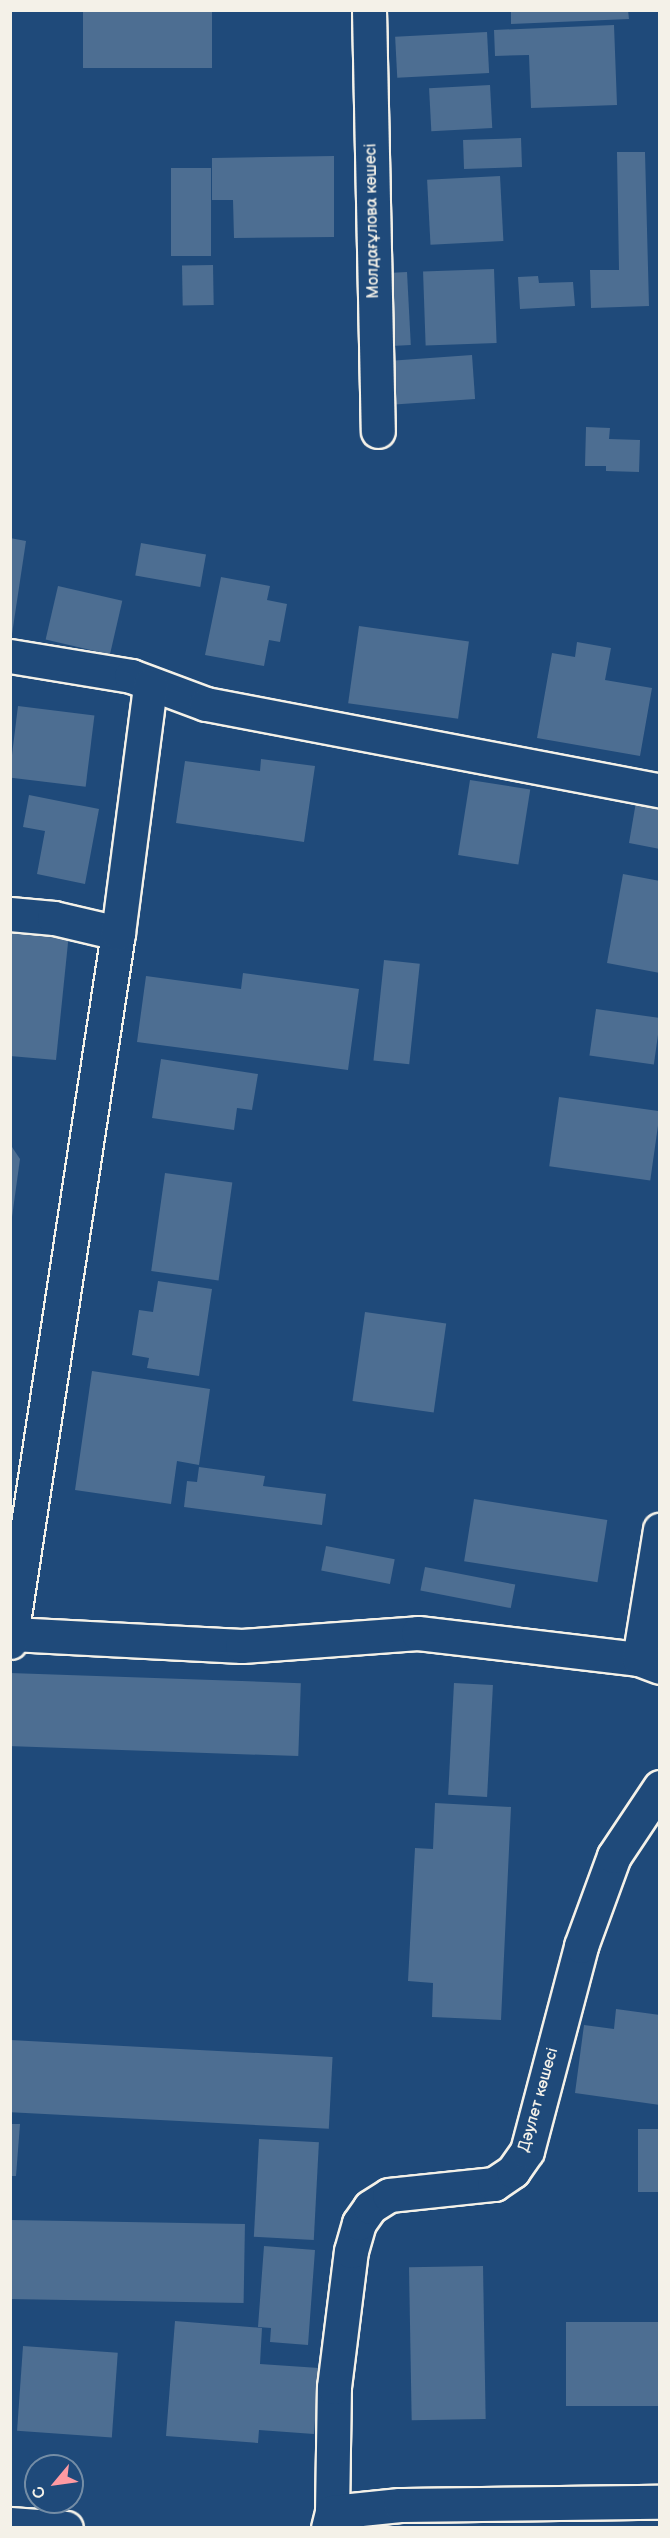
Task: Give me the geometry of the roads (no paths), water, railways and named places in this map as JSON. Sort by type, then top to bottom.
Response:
[{"type":"main road","name":"Молдағұлова көшесі","points":[[369,10],[378,431]]},
{"type":"main road","points":[[10,656],[131,676],[206,704],[660,791]]},
{"type":"main road","points":[[150,685],[118,933],[11,1638],[242,1646],[418,1633],[649,1663],[660,1530]]},
{"type":"main road","points":[[10,914],[54,918],[118,933]]},
{"type":"main road","name":"Дәулет көшесі","points":[[330,2520],[334,2387],[351,2251],[359,2223],[370,2207],[388,2195],[494,2184],[513,2171],[527,2151],[581,1946],[615,1856],[660,1786]]},
{"type":"main road","points":[[330,2520],[400,2505],[660,2502]]},
{"type":"main road","points":[[10,2524],[66,2528]]}]
